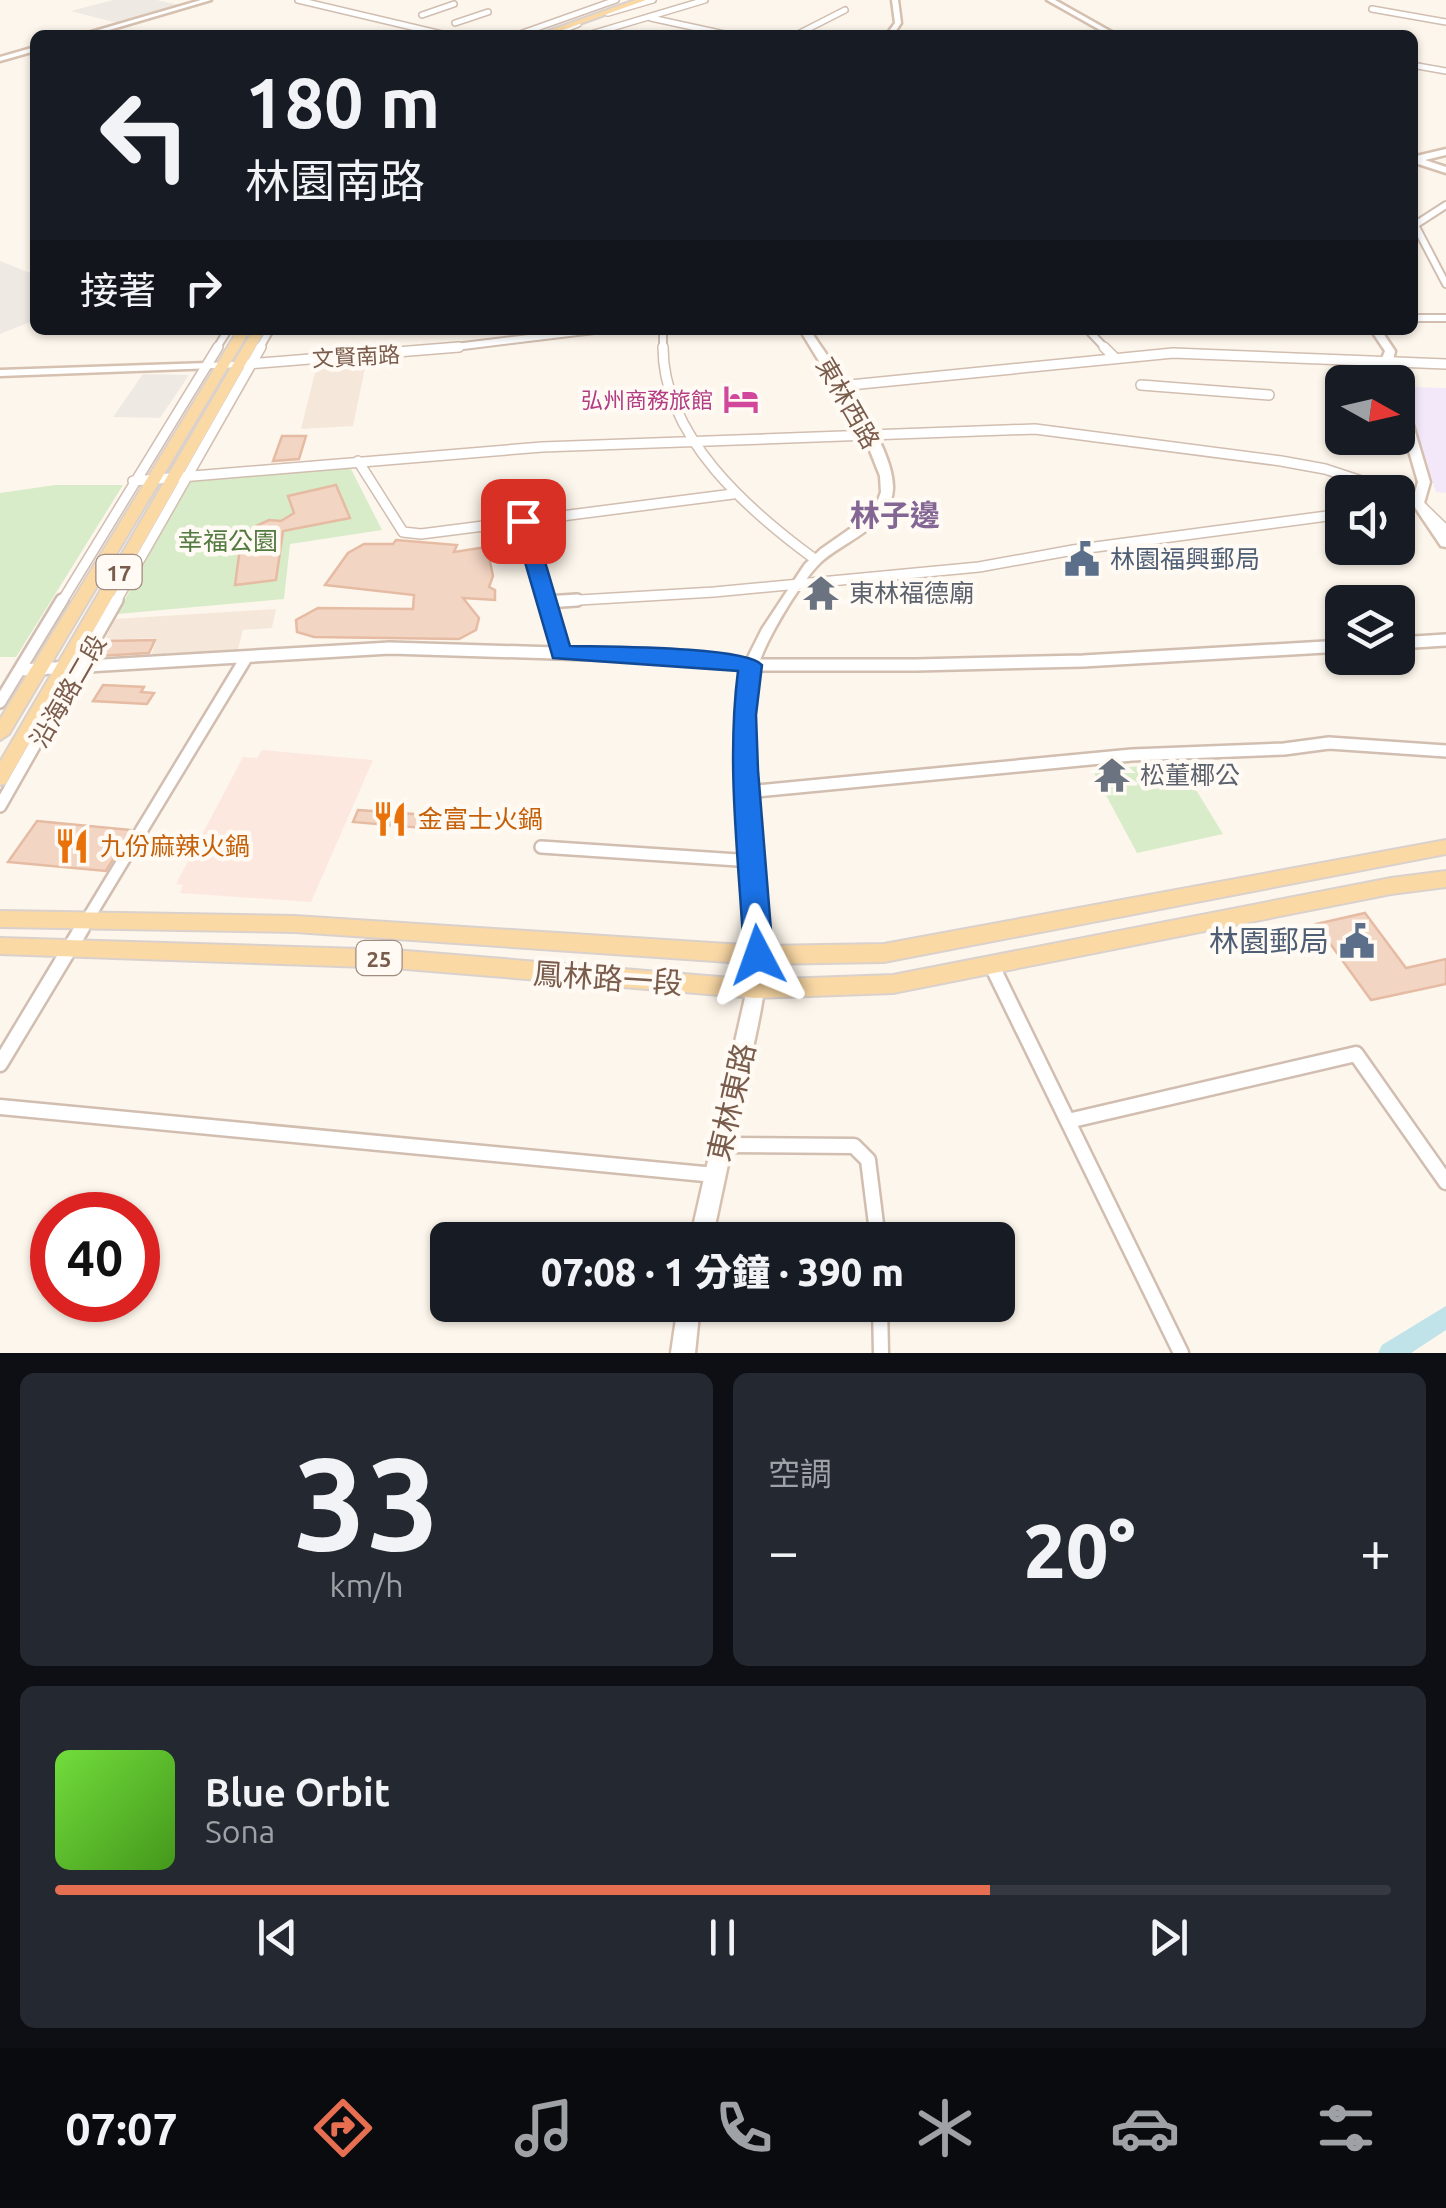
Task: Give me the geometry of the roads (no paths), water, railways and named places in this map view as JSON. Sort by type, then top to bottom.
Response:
[{"type":"main road","points":[[544,30],[628,0]]},
{"type":"main road","points":[[555,30],[642,0]]},
{"type":"main road","name":"17","points":[[228,365],[242,335]]},
{"type":"main road","name":"17","points":[[228,365],[255,335]]},
{"type":"main road","name":"沿海路二段","points":[[0,778],[73,669],[182,475],[228,365]]},
{"type":"main road","name":"沿海路二段","points":[[0,734],[154,478],[228,365]]},
{"type":"main road","name":"鳳林路一段","points":[[0,919],[295,924],[758,955],[884,953],[1446,847]]},
{"type":"main road","name":"鳳林路一段","points":[[0,946],[394,959],[756,990],[893,984],[1391,886],[1446,879]]},
{"type":"street","points":[[102,30],[208,0]]},
{"type":"street","points":[[298,0],[425,30]]},
{"type":"street","points":[[531,30],[616,0]]},
{"type":"street","points":[[566,30],[652,0]]},
{"type":"street","points":[[605,30],[705,0]]},
{"type":"street","points":[[893,30],[898,23],[895,0]]},
{"type":"street","points":[[1050,0],[1105,30]]},
{"type":"street","points":[[422,15],[454,4]]},
{"type":"street","points":[[1372,9],[1446,22]]},
{"type":"street","points":[[806,30],[845,10]]},
{"type":"street","points":[[455,23],[488,12]]},
{"type":"street","points":[[647,18],[705,30]]},
{"type":"street","points":[[0,59],[30,50]]},
{"type":"street","points":[[1418,66],[1446,71]]},
{"type":"street","points":[[1418,159],[1446,152]]},
{"type":"street","points":[[1418,161],[1446,170]]},
{"type":"street","points":[[1418,222],[1446,205]]},
{"type":"street","points":[[1418,233],[1446,284]]},
{"type":"street","points":[[1432,260],[1446,261]]},
{"type":"street","points":[[1418,318],[1446,318]]},
{"type":"street","points":[[228,335],[228,365]]},
{"type":"street","points":[[228,365],[264,335]]},
{"type":"street","name":"文賢南路","points":[[0,372],[228,365],[407,354],[555,335]]},
{"type":"street","points":[[663,335],[666,383],[733,494],[780,536],[816,560]]},
{"type":"street","name":"東林西路","points":[[750,665],[816,560],[862,527],[880,509],[888,492],[886,474],[871,436],[808,335]]},
{"type":"street","points":[[1093,335],[1114,357]]},
{"type":"street","points":[[1379,335],[1390,351],[1388,365]]},
{"type":"street","points":[[840,386],[1173,353],[1446,364]]},
{"type":"street","name":"沿海路二段","points":[[0,702],[134,481],[228,365]]},
{"type":"street","points":[[1141,384],[1269,395]]},
{"type":"street","points":[[134,481],[542,447],[1056,430],[1281,461],[1346,475]]},
{"type":"street","points":[[1415,452],[1424,482],[1418,503]]},
{"type":"street","points":[[358,461],[403,532],[421,534],[733,494]]},
{"type":"street","points":[[1415,502],[1446,530]]},
{"type":"street","points":[[1418,503],[1446,543]]},
{"type":"street","points":[[546,602],[714,592],[979,567],[1073,550],[1325,516]]},
{"type":"street","points":[[523,521],[561,653]]},
{"type":"street","points":[[1415,642],[1446,640]]},
{"type":"street","points":[[20,670],[390,648],[685,657],[750,665],[1082,661],[1325,647]]},
{"type":"street","points":[[0,1064],[246,658]]},
{"type":"street","name":"東林東路","points":[[705,1222],[756,990],[758,955],[744,715],[750,665]]},
{"type":"street","name":"沿海路二段","points":[[0,806],[73,669]]},
{"type":"street","points":[[747,792],[1132,755],[1284,749],[1329,743],[1446,751]]},
{"type":"street","points":[[541,846],[753,861]]},
{"type":"street","points":[[992,966],[1181,1353]]},
{"type":"street","points":[[1068,1121],[1356,1054],[1446,1182]]},
{"type":"street","points":[[0,1107],[714,1175]]},
{"type":"street","points":[[721,1144],[854,1146],[868,1160],[876,1222]]},
{"type":"street","points":[[682,1353],[687,1322]]},
{"type":"street","points":[[880,1322],[880,1353]]},
{"type":"waterway","points":[[1390,1353],[1446,1317]]},
{"type":"place","name":"弘州商務旅館","points":[[741,399]]},
{"type":"place","name":"林園福興郵局","points":[[1082,559]]},
{"type":"place","name":"東林福德廟","points":[[821,593]]},
{"type":"place","name":"松董椰公","points":[[1112,775]]},
{"type":"place","name":"金富士火鍋","points":[[390,819]]},
{"type":"place","name":"九份麻辣火鍋","points":[[72,846]]},
{"type":"place","name":"林園郵局","points":[[1357,941]]},
{"type":"district","name":"林子邊","points":[[895,515]]},
{"type":"park label","name":"幸福公園","points":[[228,541]]}]
